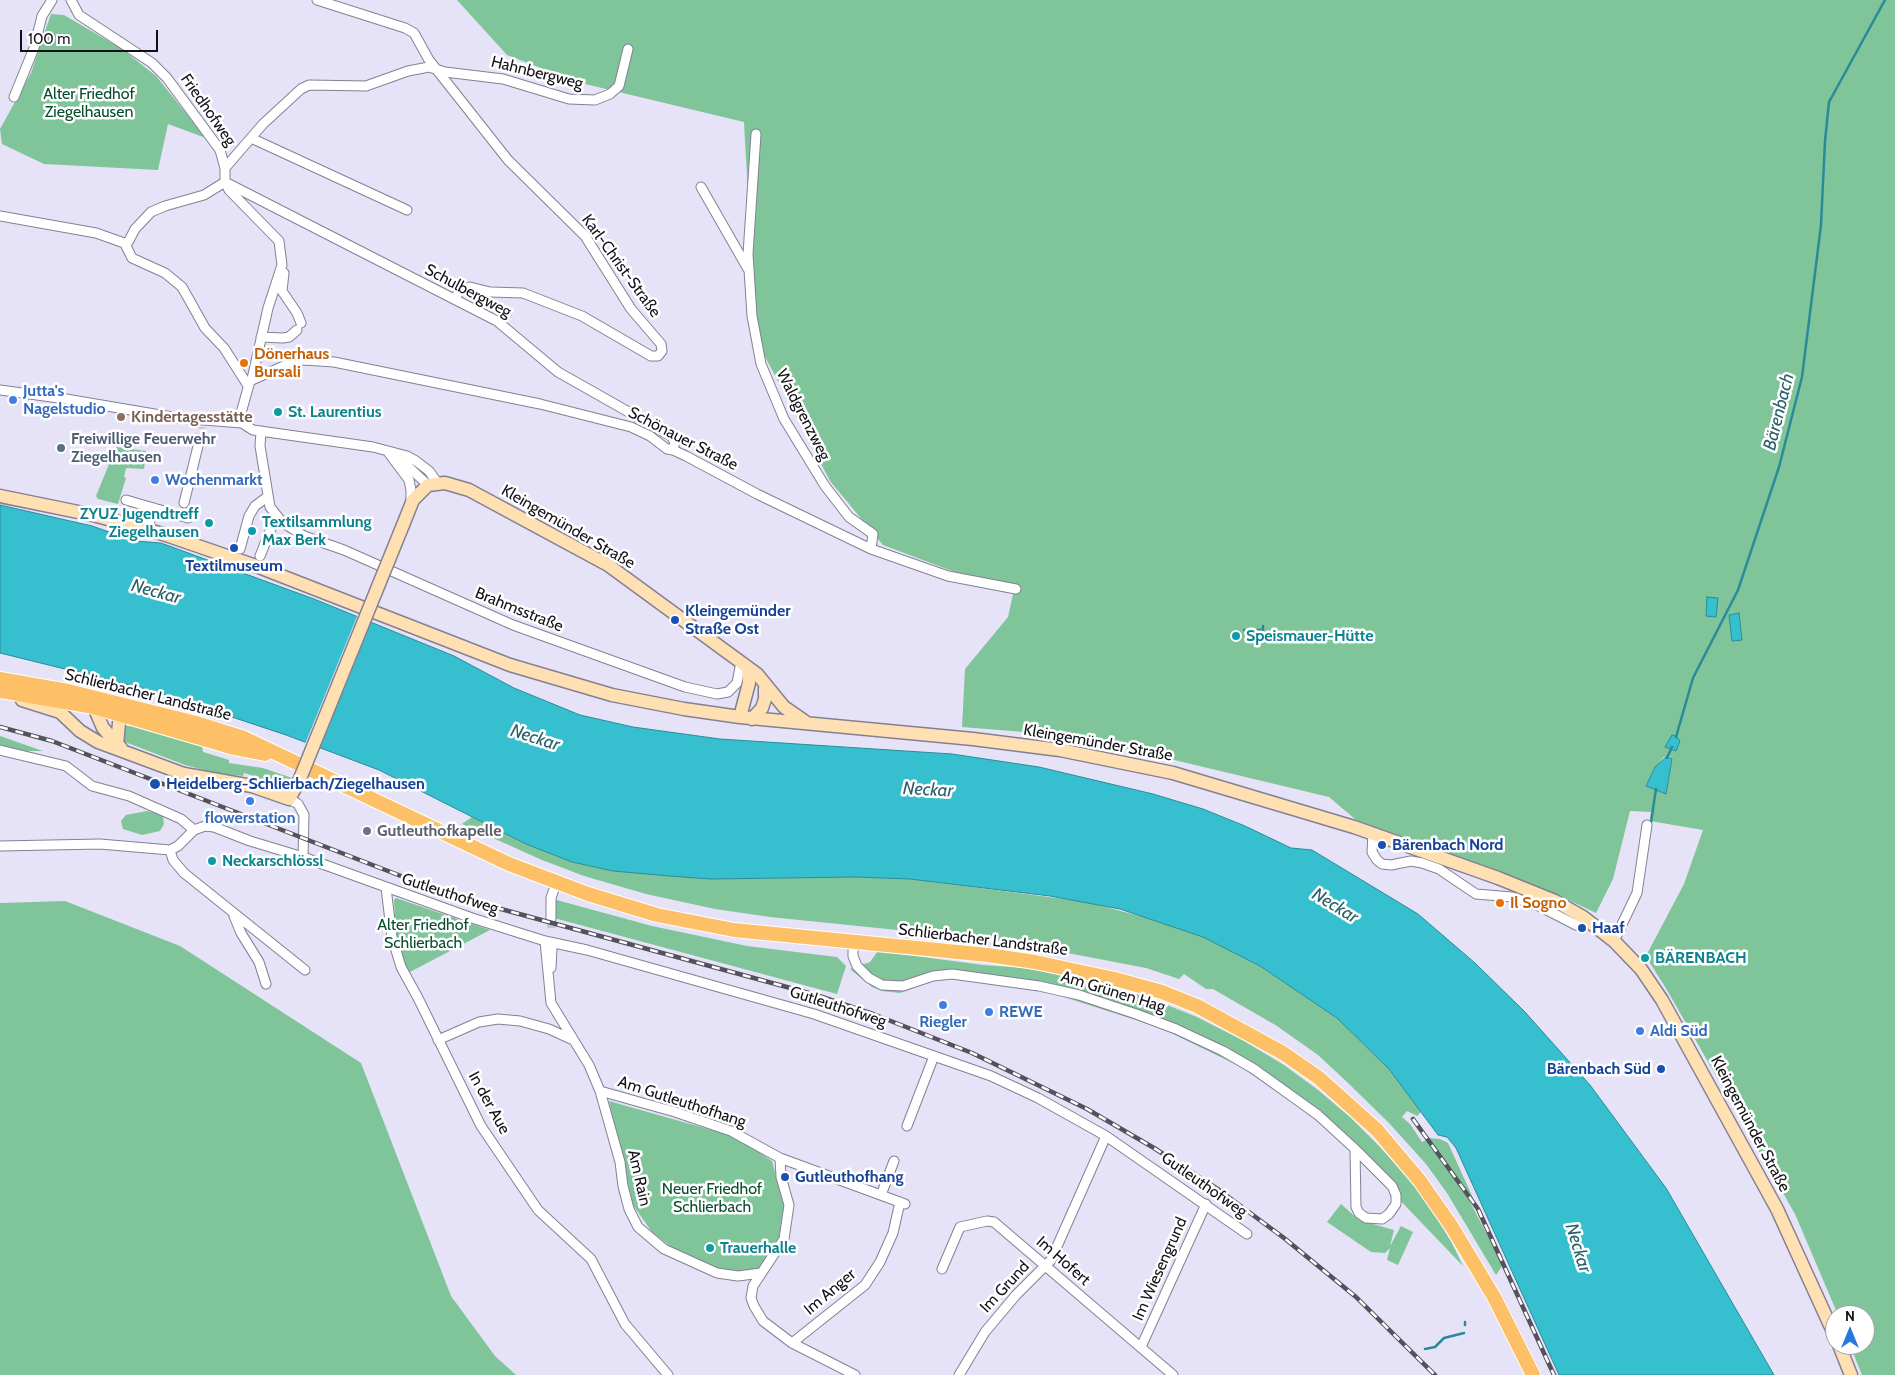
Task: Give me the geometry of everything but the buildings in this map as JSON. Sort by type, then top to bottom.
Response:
[{"type":"main road","points":[[1,687],[60,712],[92,740],[121,748],[184,774],[252,786],[290,799],[411,506],[416,496],[432,484]]},
{"type":"main road","name":"Kleingemünder Straße","points":[[432,484],[454,484],[469,490],[608,566],[757,674],[765,688],[784,707],[810,724]]},
{"type":"main road","name":"Kleingemünder Straße","points":[[0,496],[93,515],[147,530],[249,563],[473,651],[549,677],[639,701],[746,718],[982,740],[1060,750],[1173,773],[1373,834],[1534,892],[1583,917],[1614,941],[1646,976],[1693,1052],[1785,1225],[1825,1314]]},
{"type":"main road","points":[[744,666],[749,684],[746,718]]},
{"type":"main road","name":"Schlierbacher Landstraße","points":[[1,687],[95,702],[196,723],[244,738],[467,845],[556,884],[657,915],[718,928],[988,955],[1054,965],[1162,992],[1198,1006],[1283,1053],[1319,1078],[1355,1109],[1382,1136],[1420,1181],[1452,1227],[1479,1271],[1533,1375]]},
{"type":"main road","points":[[746,718],[762,708],[765,699],[765,688]]},
{"type":"main road","points":[[92,740],[88,721],[95,702]]},
{"type":"main road","points":[[95,702],[103,728],[121,748]]},
{"type":"main road","name":"Schlierbacher Landstraße","points":[[95,702],[125,715],[234,748],[283,758]]},
{"type":"main road","points":[[121,748],[119,723],[125,715]]},
{"type":"main road","points":[[1843,1355],[1851,1375]]},
{"type":"street","points":[[14,97],[22,84],[42,16],[52,0]]},
{"type":"street","name":"Friedhofweg","points":[[71,0],[79,15],[120,41],[161,72],[222,153],[225,182]]},
{"type":"street","name":"Karl-Christ-Straße","points":[[317,0],[410,30],[418,38],[436,68],[512,164],[581,232],[631,309],[661,344],[662,351],[658,356],[648,354],[587,319],[523,293],[490,292],[470,287],[460,291],[454,299]]},
{"type":"street","name":"Hahnbergweg","points":[[225,168],[259,128],[303,87],[320,84],[366,86],[416,69],[428,67],[503,79],[569,99],[595,100],[610,94],[619,86],[628,49]]},
{"type":"street","name":"Waldgrenzweg","points":[[756,134],[748,254],[752,316],[761,364],[771,392],[789,427],[831,496],[849,518],[873,534],[871,549]]},
{"type":"street","points":[[251,138],[406,210]]},
{"type":"street","points":[[250,381],[203,325],[194,304],[182,287],[165,273],[132,258],[128,251],[126,244],[140,223],[153,210],[204,195],[225,182],[231,193],[278,239],[284,269],[282,291],[297,312],[299,327],[290,337],[261,337]]},
{"type":"street","name":"Schulbergweg","points":[[225,182],[506,327],[540,360],[558,372],[668,433],[674,440],[673,450]]},
{"type":"street","name":"Waldgrenzweg","points":[[702,187],[750,271]]},
{"type":"street","points":[[0,216],[96,233],[126,244]]},
{"type":"street","points":[[242,423],[240,413],[282,265]]},
{"type":"street","name":"Schönauer Straße","points":[[250,381],[296,362],[334,362],[590,415],[631,427],[650,436],[667,450],[673,450],[757,494],[871,549],[941,574],[1016,589]]},
{"type":"street","name":"Kleingemünder Straße","points":[[0,390],[202,424],[242,423],[248,428],[261,431],[354,444],[388,452],[432,484]]},
{"type":"street","name":"Brahmsstraße","points":[[261,431],[260,446],[267,497],[276,516],[288,527],[304,536],[349,552],[470,607],[555,642],[685,687],[722,694],[734,688],[744,666]]},
{"type":"street","points":[[184,503],[199,442]]},
{"type":"street","points":[[388,452],[409,480],[411,506]]},
{"type":"street","points":[[240,549],[249,516],[255,506],[267,497]]},
{"type":"street","points":[[126,500],[188,518]]},
{"type":"street","points":[[147,530],[154,508]]},
{"type":"street","points":[[260,556],[276,516]]},
{"type":"street","points":[[0,750],[66,766],[92,786],[129,796],[181,819],[194,830]]},
{"type":"street","points":[[290,799],[298,804],[304,816],[303,857]]},
{"type":"street","points":[[1614,941],[1637,893],[1647,825]]},
{"type":"street","points":[[0,846],[100,844],[170,850],[178,846],[194,830],[211,826],[250,841],[303,857],[386,888]]},
{"type":"street","points":[[1373,834],[1373,855],[1382,864],[1392,865],[1411,861],[1422,863],[1439,869],[1476,894],[1512,897],[1539,906],[1576,925],[1583,917]]},
{"type":"street","points":[[170,850],[179,869],[234,916],[305,970]]},
{"type":"street","points":[[551,919],[551,898],[556,884]]},
{"type":"street","name":"Gutleuthofweg","points":[[386,888],[550,936],[587,950],[814,1014],[1014,1086],[1106,1136],[1247,1234]]},
{"type":"street","name":"In der Aue","points":[[386,888],[392,937],[401,967],[481,1126],[538,1210],[592,1260],[625,1324],[668,1375]]},
{"type":"street","points":[[234,916],[241,933],[259,962],[266,984]]},
{"type":"street","name":"Am Gutleuthofhang","points":[[550,936],[547,977],[551,1004],[574,1040],[600,1091],[674,1112],[731,1131],[780,1158]]},
{"type":"street","name":"Am Grünen Hag","points":[[854,942],[853,956],[857,966],[869,978],[886,986],[903,986],[948,974],[1032,985],[1079,995],[1176,1029],[1254,1069],[1318,1115],[1355,1149],[1395,1190],[1396,1204],[1389,1214],[1382,1219],[1366,1218],[1359,1213],[1356,1207],[1354,1199],[1355,1149]]},
{"type":"street","points":[[547,977],[551,966],[552,948]]},
{"type":"street","points":[[438,1040],[479,1022],[498,1019],[520,1021],[549,1029],[574,1040]]},
{"type":"street","points":[[907,1126],[934,1056]]},
{"type":"street","name":"Am Rain","points":[[600,1091],[620,1162],[623,1186],[629,1208],[638,1227],[664,1249],[717,1273],[738,1276],[761,1273]]},
{"type":"street","name":"Im Grund","points":[[959,1375],[985,1332],[1016,1295],[1051,1260],[1106,1136]]},
{"type":"street","points":[[855,1375],[792,1343],[762,1321],[754,1306],[752,1298],[753,1286],[784,1239],[789,1206],[781,1176],[780,1158],[881,1195],[894,1161]]},
{"type":"street","name":"Im Anger","points":[[792,1343],[865,1285],[880,1262],[893,1233],[901,1206],[904,1204],[881,1195]]},
{"type":"street","name":"Im Wiesengrund","points":[[1141,1347],[1206,1204]]},
{"type":"street","name":"Im Hofert","points":[[942,1269],[960,1226],[987,1221],[994,1222],[1173,1375]]},
{"type":"green space","points":[[457,0],[1895,0],[1895,1375],[1862,1375],[1854,1355],[1875,1355],[1875,1305],[1834,1305],[1795,1214],[1648,960],[1647,954],[1684,884],[1703,830],[1650,821],[1651,812],[1630,811],[1613,879],[1596,913],[1556,894],[1382,842],[1329,797],[1074,736],[962,727],[965,669],[1008,617],[1013,594],[883,545],[830,481],[759,345],[752,267],[744,122],[577,82],[507,55]],"holes":[[[1739,614],[1742,639],[1733,641],[1729,615]],[[1670,756],[1672,761],[1666,794],[1646,786],[1655,767],[1664,757]]]},
{"type":"green space","name":"Alter Friedhof Ziegelhausen","points":[[51,14],[64,15],[122,49],[156,76],[206,138],[168,124],[158,170],[44,164],[2,144],[0,129],[31,73]]},
{"type":"green space","points":[[116,447],[146,451],[144,469],[126,468],[124,477],[126,478],[118,504],[98,499],[96,496]]},
{"type":"green space","points":[[135,726],[202,746],[203,752],[229,760],[229,763],[263,768],[292,778],[288,784],[281,787],[251,778],[251,775],[244,773],[243,776],[215,773],[185,765],[125,742],[123,740],[124,728]]},
{"type":"green space","points":[[0,736],[43,751],[14,751],[0,747]]},
{"type":"green space","points":[[147,811],[160,814],[163,817],[164,824],[160,831],[142,835],[123,829],[121,821],[126,815]]},
{"type":"green space","points":[[472,817],[526,844],[572,862],[613,871],[710,879],[855,877],[910,879],[1087,902],[1151,919],[1203,937],[1260,966],[1337,1018],[1389,1069],[1421,1112],[1417,1116],[1407,1111],[1402,1117],[1410,1124],[1422,1142],[1426,1140],[1468,1198],[1503,1265],[1496,1275],[1447,1193],[1426,1164],[1389,1123],[1318,1055],[1277,1026],[1213,989],[1206,989],[1184,974],[1179,979],[1146,968],[1005,941],[770,917],[715,909],[646,894],[584,876],[542,860],[462,824]]},
{"type":"green space","name":"Alter Friedhof Schlierbach","points":[[396,898],[490,930],[408,973],[396,935],[394,900]]},
{"type":"green space","points":[[553,899],[652,926],[747,946],[837,957],[846,966],[837,994],[554,918]]},
{"type":"green space","points":[[65,901],[180,946],[361,1063],[451,1296],[495,1356],[516,1375],[0,1375],[0,903]]},
{"type":"green space","points":[[878,951],[983,965],[1024,968],[1078,978],[1147,997],[1197,1017],[1244,1041],[1284,1065],[1318,1090],[1350,1117],[1380,1147],[1413,1184],[1433,1212],[1452,1243],[1463,1266],[1347,1145],[1303,1110],[1241,1067],[1161,1028],[1045,991],[965,978],[938,979],[900,993],[882,991],[872,987],[850,969],[870,962]]},
{"type":"green space","name":"Neuer Friedhof Schlierbach","points":[[609,1101],[736,1137],[772,1161],[784,1205],[779,1238],[772,1255],[758,1269],[728,1272],[706,1266],[678,1252],[652,1232],[633,1205]]},
{"type":"green space","points":[[1428,1138],[1440,1139],[1448,1143],[1474,1200]]},
{"type":"green space","points":[[1341,1204],[1359,1220],[1394,1230],[1390,1246],[1401,1226],[1413,1232],[1398,1265],[1387,1260],[1390,1248],[1385,1253],[1371,1252],[1327,1222]]},
{"type":"water","name":"Neckar","points":[[0,505],[92,526],[135,541],[161,543],[314,599],[454,656],[514,688],[580,715],[633,727],[720,739],[952,754],[1039,767],[1153,794],[1203,809],[1291,848],[1312,850],[1418,914],[1475,963],[1525,1012],[1590,1085],[1666,1188],[1774,1375],[1559,1375],[1456,1148],[1447,1137],[1438,1135],[1389,1069],[1337,1018],[1260,966],[1203,937],[1120,909],[1050,896],[910,879],[855,877],[710,879],[613,871],[572,862],[526,844],[379,770],[286,735],[154,691],[0,653]]},
{"type":"water","points":[[1707,597],[1718,598],[1716,617],[1706,616]]},
{"type":"water","points":[[1739,613],[1742,640],[1732,641],[1729,615]]},
{"type":"water","points":[[1672,735],[1676,736],[1680,741],[1676,751],[1665,747]]},
{"type":"water","points":[[1667,756],[1672,759],[1666,794],[1646,786],[1655,767]]},
{"type":"pier","points":[[358,614],[372,619],[319,750],[305,744]]},
{"type":"waterway","name":"Bärenbach","points":[[1676,737],[1693,678],[1738,590],[1779,467],[1802,377],[1821,225],[1829,102],[1885,0]]},
{"type":"waterway","points":[[1244,630],[1263,630],[1263,626]]},
{"type":"waterway","name":"Bärenbach","points":[[1667,758],[1672,747]]},
{"type":"waterway","name":"Bärenbach","points":[[1651,822],[1656,789]]},
{"type":"waterway","points":[[1425,1349],[1435,1347],[1444,1338],[1464,1333]]},
{"type":"tunnel","points":[[199,442],[201,427]]},
{"type":"tunnel","points":[[551,919],[552,932]]},
{"type":"railway","points":[[0,727],[52,741],[401,876],[490,906],[816,995],[873,1014],[972,1053],[1087,1109],[1154,1148],[1219,1190],[1284,1238],[1356,1297],[1435,1375]]},
{"type":"railway","points":[[1413,1119],[1478,1209],[1554,1375]]},
{"type":"place","name":"Dönerhaus Bursali","points":[[244,363]]},
{"type":"place","name":"Jutta's Nagelstudio","points":[[13,400]]},
{"type":"place","name":"St. Laurentius","points":[[278,412]]},
{"type":"place","name":"Kindertagesstätte","points":[[121,417]]},
{"type":"place","name":"Freiwillige Feuerwehr Ziegelhausen","points":[[61,448]]},
{"type":"place","name":"Wochenmarkt","points":[[155,480]]},
{"type":"place","name":"ZYUZ Jugendtreff Ziegelhausen","points":[[209,523]]},
{"type":"place","name":"Textilsammlung Max Berk","points":[[252,531]]},
{"type":"place","name":"Textilmuseum","points":[[234,548]]},
{"type":"place","name":"Kleingemünder Straße Ost","points":[[675,620]]},
{"type":"place","name":"Speismauer-Hütte","points":[[1236,636]]},
{"type":"place","name":"Heidelberg-Schlierbach/Ziegelhausen","points":[[155,784]]},
{"type":"place","name":"flowerstation","points":[[250,801]]},
{"type":"place","name":"Gutleuthofkapelle","points":[[367,831]]},
{"type":"place","name":"Bärenbach Nord","points":[[1382,845]]},
{"type":"place","name":"Neckarschlössl","points":[[212,861]]},
{"type":"place","name":"Il Sogno","points":[[1500,903]]},
{"type":"place","name":"Haaf","points":[[1582,928]]},
{"type":"place","name":"BÄRENBACH","points":[[1645,958]]},
{"type":"place","name":"Riegler","points":[[943,1005]]},
{"type":"place","name":"REWE","points":[[989,1012]]},
{"type":"place","name":"Aldi Süd","points":[[1640,1031]]},
{"type":"place","name":"Bärenbach Süd","points":[[1661,1069]]},
{"type":"place","name":"Gutleuthofhang","points":[[785,1177]]},
{"type":"place","name":"Trauerhalle","points":[[710,1248]]}]
